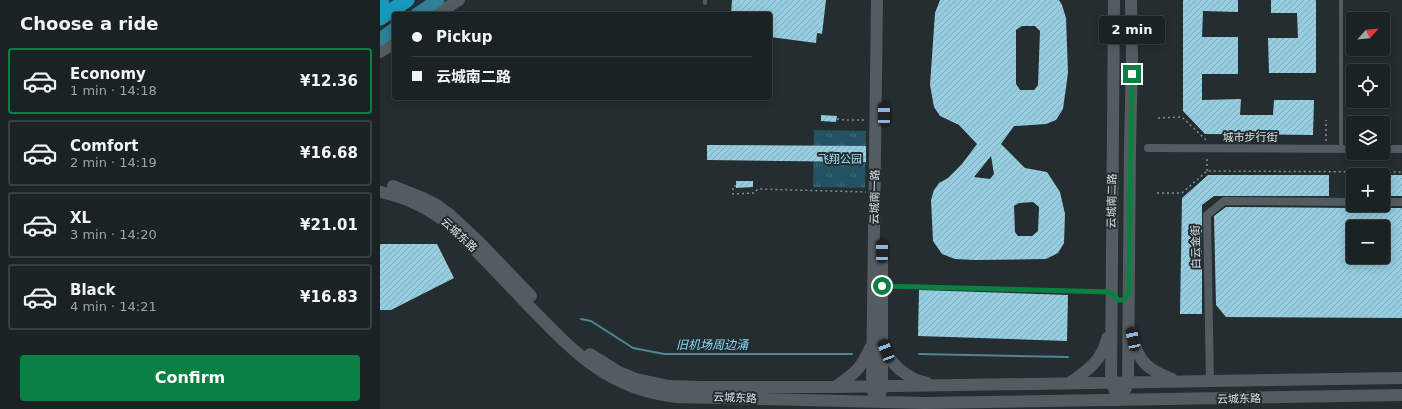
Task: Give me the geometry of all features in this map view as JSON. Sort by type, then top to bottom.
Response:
[{"type":"highway","points":[[380,18],[407,0]]},
{"type":"main road","points":[[420,12],[438,0]]},
{"type":"main road","points":[[441,12],[458,0]]},
{"type":"main road","name":"云城南一路","points":[[877,0],[875,192],[877,403]]},
{"type":"main road","name":"云城南一路","points":[[877,341],[882,286],[885,0]]},
{"type":"main road","name":"云城南二路","points":[[1114,0],[1111,383],[1120,400]]},
{"type":"main road","name":"云城南二路","points":[[1128,315],[1132,59],[1131,0]]},
{"type":"main road","points":[[380,39],[392,30]]},
{"type":"main road","points":[[380,52],[392,44]]},
{"type":"main road","name":"云城东路","points":[[380,184],[393,186],[423,198],[449,214],[479,242],[587,352],[619,372],[636,379],[669,386],[877,387],[1402,378]]},
{"type":"main road","name":"云城东路","points":[[380,192],[419,205],[450,225],[573,350],[586,361],[605,374],[631,387],[660,395],[676,397],[877,403],[1402,395]]},
{"type":"main road","points":[[1111,292],[1118,300],[1124,300],[1129,293]]},
{"type":"main road","points":[[1069,384],[1086,372],[1100,357],[1107,340],[1111,315]]},
{"type":"main road","points":[[1128,315],[1133,339],[1140,358],[1148,367],[1158,374],[1180,382]]},
{"type":"main road","points":[[1120,400],[1128,383],[1128,315]]},
{"type":"main road","points":[[835,387],[850,377],[860,367],[877,341],[899,369],[922,382],[940,385]]},
{"type":"main road","points":[[924,386],[917,395],[920,400],[925,403]]},
{"type":"street","name":"城市步行街","points":[[1148,148],[1346,149]]},
{"type":"street","points":[[1390,149],[1402,149]]},
{"type":"street","name":"白云金街","points":[[1210,382],[1207,215],[1224,201],[1346,202]]},
{"type":"street","points":[[1390,202],[1402,202]]},
{"type":"lane","points":[[1341,0],[1341,149]]},
{"type":"lane","points":[[882,286],[1111,292]]},
{"type":"path","points":[[1158,118],[1182,117],[1207,142]]},
{"type":"path","points":[[836,119],[876,120]]},
{"type":"path","points":[[1326,120],[1326,141]]},
{"type":"path","points":[[1157,193],[1182,193],[1207,171],[1402,172]]},
{"type":"path","points":[[736,186],[733,186],[733,194],[754,193],[758,189],[875,192]]},
{"type":"green space","name":"飞翔公园","points":[[814,130],[866,131],[865,188],[813,187]]},
{"type":"building","points":[[732,0],[826,0],[822,34],[817,33],[816,43],[772,37],[772,12],[731,12]]},
{"type":"building","points":[[940,0],[1059,0],[1062,5],[1066,18],[1068,73],[1063,109],[1056,120],[1046,124],[1014,126],[1001,144],[1025,168],[1047,172],[1060,192],[1065,214],[1064,243],[1058,253],[1046,259],[955,259],[942,254],[933,241],[931,200],[934,190],[939,183],[948,178],[962,164],[977,144],[959,125],[940,116],[934,107],[930,85],[935,13]],"holes":[[[1022,26],[1035,26],[1040,31],[1038,85],[1034,90],[1020,90],[1016,84],[1016,30]],[[991,156],[994,174],[990,179],[974,177]],[[1033,202],[1039,207],[1038,231],[1032,236],[1018,236],[1015,232],[1014,206],[1019,203]]]},
{"type":"building","points":[[1183,0],[1238,0],[1238,12],[1203,11],[1202,37],[1238,37],[1238,74],[1202,74],[1202,100],[1241,99],[1240,115],[1273,115],[1274,100],[1314,100],[1313,135],[1205,134],[1183,111]]},
{"type":"building","points":[[1271,0],[1316,0],[1316,73],[1269,73],[1268,38],[1298,38],[1297,13],[1271,13]]},
{"type":"building","points":[[821,115],[837,116],[836,122],[821,121]]},
{"type":"building","name":"飞翔公园","points":[[707,145],[866,146],[866,162],[707,160]]},
{"type":"building","points":[[1208,175],[1329,175],[1329,196],[1214,196],[1202,205],[1202,314],[1180,314],[1182,198]]},
{"type":"building","points":[[1345,175],[1346,175],[1346,196]]},
{"type":"building","points":[[1390,175],[1402,175],[1402,196],[1390,196]]},
{"type":"building","points":[[736,181],[753,181],[753,187],[736,188]]},
{"type":"building","points":[[1226,207],[1346,208],[1346,212],[1390,212],[1390,208],[1402,208],[1402,318],[1226,317],[1216,305],[1214,216]]},
{"type":"building","points":[[380,244],[437,244],[454,278],[391,310],[380,310]]},
{"type":"building","points":[[919,290],[1068,295],[1067,341],[918,336]]},
{"type":"waterway","name":"旧机场周边涌","points":[[581,319],[591,321],[633,348],[664,354],[852,354]]},
{"type":"waterway","name":"旧机场周边涌","points":[[919,354],[1068,357]]},
{"type":"route","points":[[882,286],[1111,292],[1118,300],[1124,300],[1129,293],[1132,74]]}]
